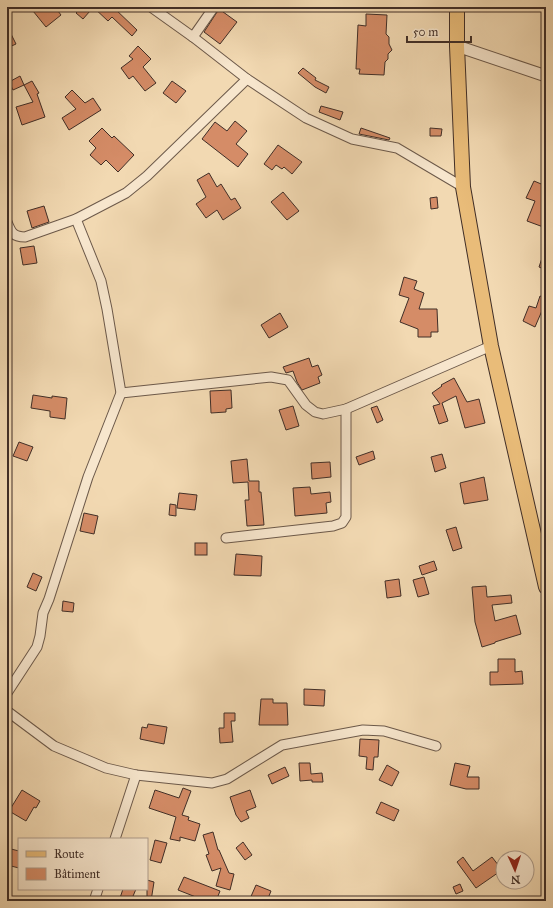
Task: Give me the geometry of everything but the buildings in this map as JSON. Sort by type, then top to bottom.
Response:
[{"type":"main road","points":[[457,7],[457,46],[463,187],[491,346],[546,587]]},
{"type":"street","points":[[151,7],[247,79],[306,118],[352,138],[397,148],[463,187]]},
{"type":"street","points":[[193,37],[214,7]]},
{"type":"street","points":[[457,46],[546,76]]},
{"type":"street","points":[[7,222],[11,231],[17,237],[25,237],[76,219],[126,192],[148,176],[247,79]]},
{"type":"street","points":[[7,693],[37,647],[41,631],[42,613],[49,599],[88,478],[121,393],[101,281],[76,219]]},
{"type":"street","points":[[121,393],[271,377],[288,380],[306,405],[315,412],[323,414],[346,409],[491,346]]},
{"type":"street","points":[[226,538],[333,526],[342,523],[346,516],[346,409]]},
{"type":"street","points":[[7,711],[54,746],[106,768],[136,775],[212,783],[227,779],[282,745],[363,730],[384,731],[436,746]]},
{"type":"street","points":[[115,838],[136,775]]},
{"type":"street","points":[[94,901],[98,890]]}]
